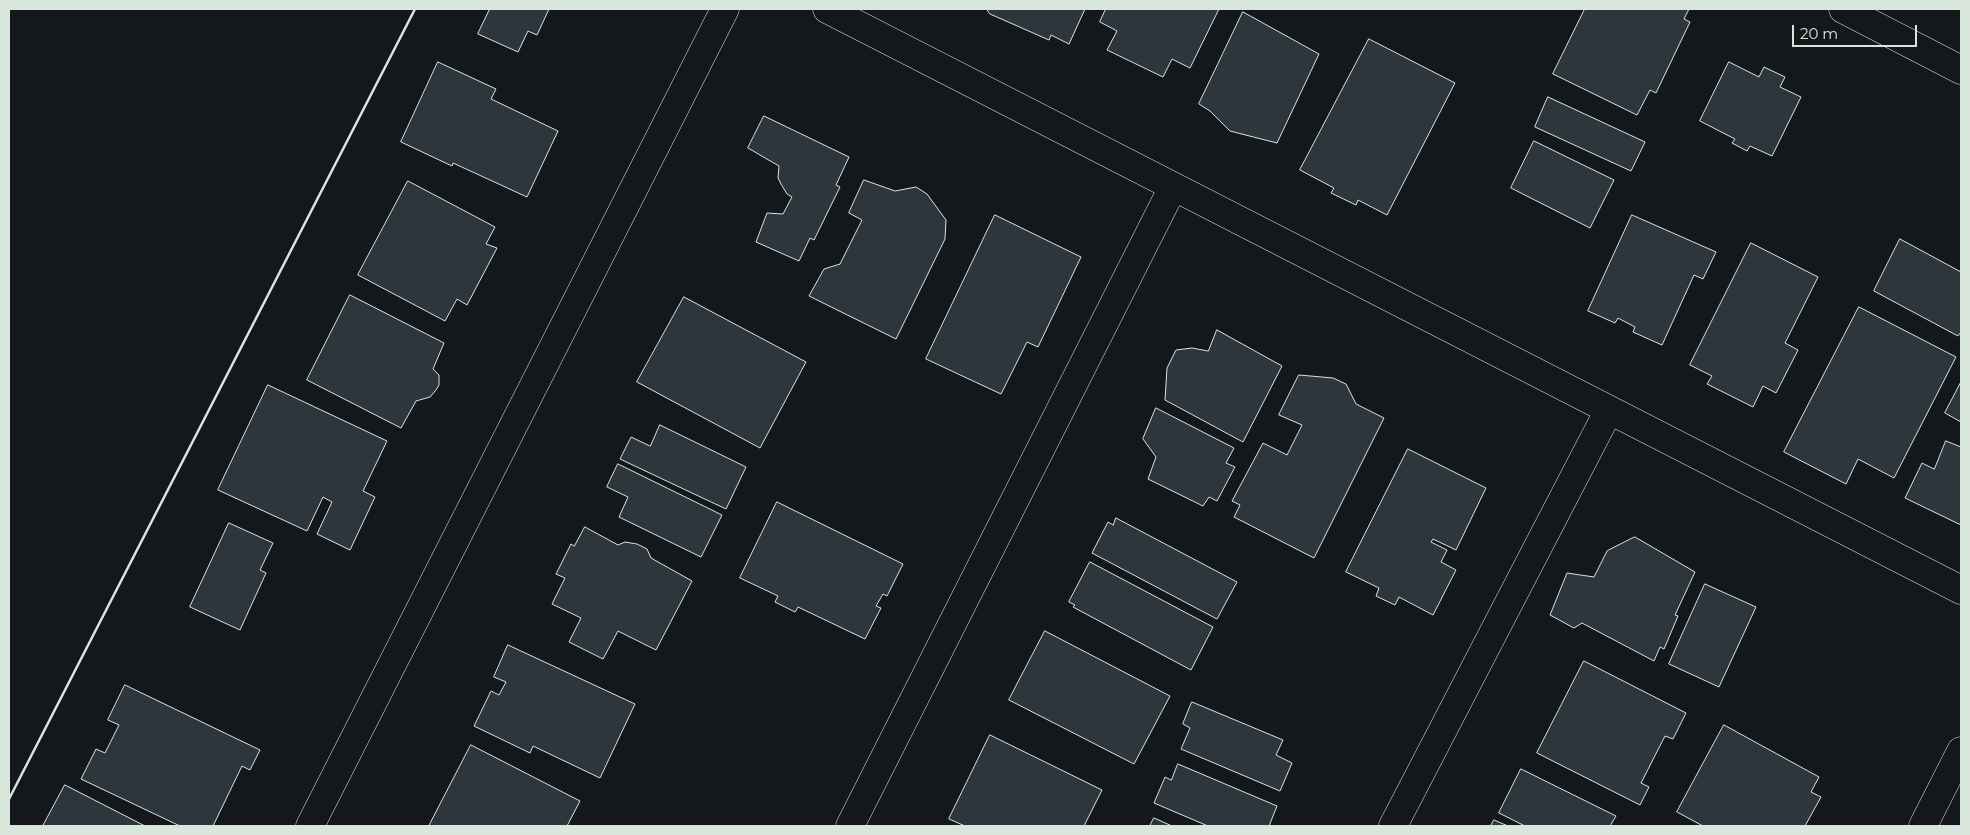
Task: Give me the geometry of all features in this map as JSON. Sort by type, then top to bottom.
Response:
[{"type":"street","points":[[310,826],[725,9]]},
{"type":"street","points":[[827,9],[1173,188],[1961,590]]},
{"type":"street","points":[[1843,9],[1961,70]]},
{"type":"street","points":[[850,826],[1173,188]]},
{"type":"street","points":[[1393,826],[1609,410]]},
{"type":"street","points":[[1923,826],[1961,751]]},
{"type":"building","points":[[490,9],[549,9],[537,35],[528,31],[518,52],[478,34]]},
{"type":"building","points":[[987,9],[1085,9],[1069,44],[1051,35],[1049,40],[990,14]]},
{"type":"building","points":[[1106,9],[1219,9],[1190,68],[1172,59],[1163,77],[1107,50],[1117,31],[1100,22]]},
{"type":"building","points":[[1585,9],[1689,9],[1684,19],[1690,22],[1656,93],[1650,90],[1637,115],[1553,74]]},
{"type":"building","points":[[1243,12],[1319,54],[1277,143],[1230,131],[1210,111],[1199,104]]},
{"type":"building","points":[[1369,39],[1455,83],[1387,215],[1358,200],[1356,205],[1331,193],[1334,188],[1300,170]]},
{"type":"building","points":[[438,62],[496,89],[491,99],[558,131],[527,197],[453,163],[452,166],[401,142]]},
{"type":"building","points":[[1729,62],[1759,77],[1764,67],[1785,77],[1780,87],[1801,97],[1772,156],[1750,146],[1747,151],[1732,143],[1735,139],[1700,121]]},
{"type":"building","points":[[1548,97],[1645,142],[1631,171],[1535,127]]},
{"type":"building","points":[[764,116],[849,157],[836,185],[840,187],[814,240],[810,238],[799,261],[756,242],[767,213],[783,214],[792,197],[787,194],[778,178],[779,166],[748,148]]},
{"type":"building","points":[[1534,141],[1614,180],[1590,228],[1511,188]]},
{"type":"building","points":[[864,180],[895,191],[916,187],[927,194],[946,220],[945,239],[896,339],[809,296],[824,269],[840,264],[862,220],[849,213]]},
{"type":"building","points":[[408,181],[495,227],[486,244],[497,248],[467,305],[457,299],[445,321],[358,275]]},
{"type":"building","points":[[995,215],[1081,257],[1038,347],[1027,342],[1001,394],[926,359]]},
{"type":"building","points":[[1632,215],[1716,252],[1703,279],[1694,275],[1662,345],[1633,332],[1635,327],[1618,318],[1615,323],[1588,311]]},
{"type":"building","points":[[1900,239],[1961,272],[1961,332],[1958,336],[1874,291]]},
{"type":"building","points":[[1751,243],[1818,277],[1785,343],[1798,350],[1776,393],[1763,386],[1753,407],[1707,384],[1712,376],[1690,365]]},
{"type":"building","points":[[350,295],[444,343],[433,369],[439,375],[439,385],[430,397],[416,401],[401,428],[307,380]]},
{"type":"building","points":[[684,297],[806,362],[760,448],[637,382]]},
{"type":"building","points":[[1859,307],[1956,357],[1894,478],[1858,459],[1846,484],[1784,452]]},
{"type":"building","points":[[1217,330],[1282,366],[1243,442],[1165,400],[1167,368],[1176,350],[1192,348],[1208,351]]},
{"type":"building","points":[[1299,375],[1333,378],[1346,384],[1356,404],[1384,418],[1314,558],[1234,517],[1240,505],[1232,501],[1263,443],[1287,455],[1302,425],[1279,415]]},
{"type":"building","points":[[1961,382],[1961,422],[1945,413]]},
{"type":"building","points":[[268,385],[387,441],[363,491],[375,497],[350,550],[317,534],[332,502],[323,497],[307,531],[218,490]]},
{"type":"building","points":[[1156,408],[1234,448],[1226,463],[1235,467],[1217,501],[1209,497],[1203,506],[1148,479],[1156,457],[1143,439]]},
{"type":"building","points":[[660,425],[746,467],[726,509],[620,459],[631,437],[650,446]]},
{"type":"building","points":[[1946,441],[1961,447],[1961,525],[1905,498],[1922,463],[1934,469]]},
{"type":"building","points":[[1408,449],[1486,488],[1456,550],[1433,539],[1431,542],[1447,550],[1441,562],[1456,570],[1433,615],[1399,597],[1395,605],[1376,596],[1379,588],[1346,572]]},
{"type":"building","points":[[618,464],[722,515],[701,557],[619,517],[628,497],[607,487]]},
{"type":"building","points":[[777,502],[903,564],[887,596],[883,594],[876,606],[881,608],[865,639],[798,607],[795,612],[775,602],[778,596],[740,578]]},
{"type":"building","points":[[1116,518],[1237,582],[1217,619],[1092,553],[1108,522],[1113,525]]},
{"type":"building","points":[[229,523],[273,543],[260,570],[266,573],[240,630],[190,607]]},
{"type":"building","points":[[585,527],[618,545],[625,542],[637,544],[647,549],[651,558],[692,581],[656,650],[618,631],[603,659],[569,642],[581,618],[552,604],[565,578],[556,574],[571,544],[574,546]]},
{"type":"building","points":[[1635,537],[1695,572],[1675,615],[1678,616],[1664,649],[1660,647],[1654,661],[1582,623],[1574,628],[1550,615],[1567,573],[1594,577],[1607,551]]},
{"type":"building","points":[[1090,562],[1213,627],[1191,670],[1073,607],[1075,605],[1069,602]]},
{"type":"building","points":[[1705,584],[1756,607],[1719,687],[1669,664]]},
{"type":"building","points":[[1045,631],[1170,696],[1134,764],[1009,700]]},
{"type":"building","points":[[508,645],[635,704],[600,778],[533,746],[530,753],[474,726],[491,691],[499,695],[506,682],[494,677]]},
{"type":"building","points":[[1584,661],[1686,713],[1673,739],[1665,736],[1641,783],[1649,787],[1640,805],[1537,753]]},
{"type":"building","points":[[125,685],[260,750],[250,770],[242,766],[213,826],[180,826],[81,779],[96,749],[105,753],[119,725],[108,720]]},
{"type":"building","points":[[1192,702],[1283,740],[1276,755],[1292,763],[1280,791],[1181,749],[1190,728],[1183,724]]},
{"type":"building","points":[[1724,725],[1819,777],[1811,792],[1821,797],[1805,826],[1703,826],[1677,812]]},
{"type":"building","points":[[990,735],[1102,790],[1084,826],[965,826],[949,819]]},
{"type":"building","points":[[471,745],[580,801],[567,826],[429,826]]},
{"type":"building","points":[[1178,764],[1277,806],[1269,826],[1208,826],[1154,803],[1165,777],[1171,780]]},
{"type":"building","points":[[1521,769],[1616,816],[1610,826],[1525,826],[1499,813]]},
{"type":"building","points":[[65,785],[145,826],[43,826]]},
{"type":"building","points":[[1154,818],[1172,826],[1150,826]]},
{"type":"building","points":[[1494,820],[1508,826],[1491,826]]},
{"type":"wall","points":[[9,799],[415,9]]}]
